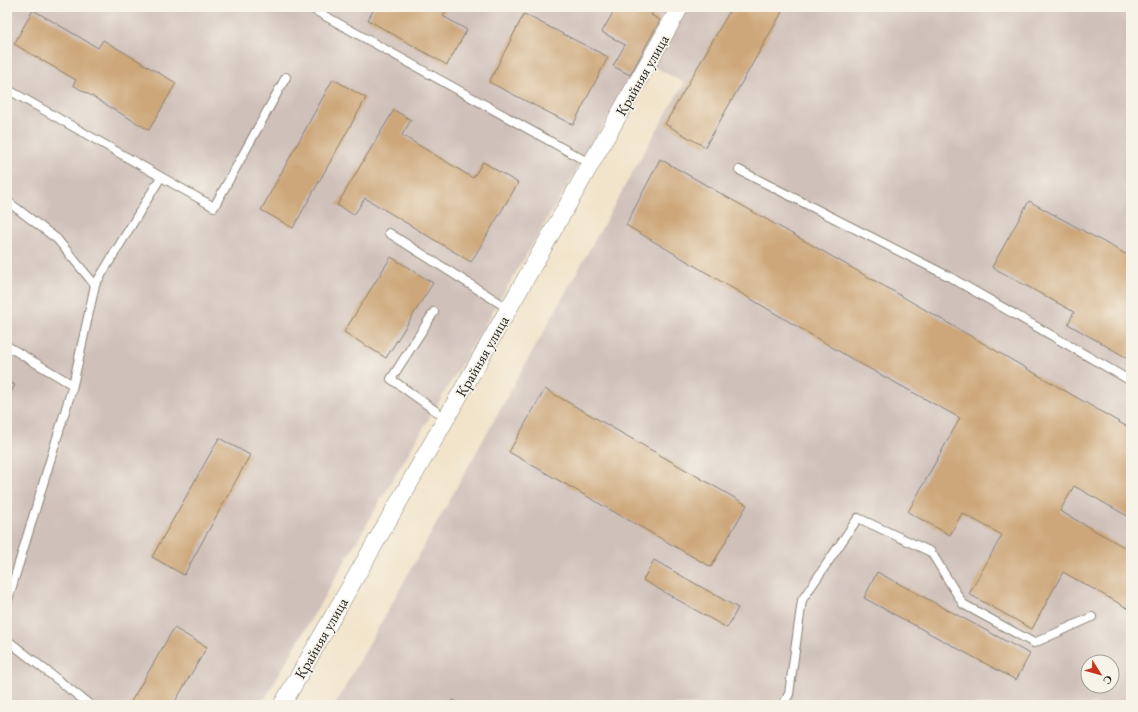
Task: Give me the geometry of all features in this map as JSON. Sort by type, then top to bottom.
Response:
[{"type":"street","name":"Крайняя улица","points":[[282,705],[680,7]]},
{"type":"lane","points":[[309,7],[591,164]]},
{"type":"lane","points":[[7,89],[214,207],[286,77]]},
{"type":"lane","points":[[739,170],[948,276],[1131,381]]},
{"type":"lane","points":[[7,603],[73,385],[95,285],[162,177]]},
{"type":"lane","points":[[7,202],[57,239],[95,285]]},
{"type":"lane","points":[[389,233],[509,309]]},
{"type":"lane","points":[[434,312],[391,379],[447,418]]},
{"type":"lane","points":[[7,346],[73,385]]},
{"type":"lane","points":[[783,705],[789,694],[802,600],[858,518],[931,552],[963,604],[1034,643],[1092,618]]},
{"type":"lane","points":[[7,640],[90,705]]},
{"type":"shaded area","points":[[7,7],[1131,7],[1131,705],[335,705],[684,83],[642,60],[383,496],[261,705],[7,705]]},
{"type":"building","points":[[375,7],[448,7],[443,16],[467,30],[447,65],[368,20]]},
{"type":"building","points":[[616,7],[651,7],[655,9],[651,15],[660,20],[630,75],[613,66],[625,45],[602,32]]},
{"type":"building","points":[[732,7],[773,7],[782,12],[705,147],[665,124]]},
{"type":"building","points":[[33,10],[98,48],[103,40],[176,83],[149,130],[73,85],[76,80],[14,44]]},
{"type":"building","points":[[524,14],[608,57],[573,125],[489,82]]},
{"type":"building","points":[[333,79],[366,98],[293,228],[261,210]]},
{"type":"building","points":[[394,110],[411,120],[402,135],[473,178],[483,162],[518,183],[471,262],[365,198],[354,215],[337,205]]},
{"type":"building","points":[[660,159],[891,290],[1131,429],[1131,518],[1074,486],[1060,511],[1131,551],[1131,610],[1063,572],[1032,629],[969,594],[1002,535],[962,513],[950,535],[908,512],[960,418],[852,359],[626,225]]},
{"type":"building","points":[[1029,201],[1131,257],[1131,355],[1129,359],[1068,324],[1074,312],[992,267]]},
{"type":"building","points":[[391,257],[433,283],[386,358],[344,332]]},
{"type":"building","points":[[7,381],[15,385],[7,399]]},
{"type":"building","points":[[545,389],[747,505],[711,567],[509,452]]},
{"type":"building","points":[[219,438],[250,455],[184,575],[152,557]]},
{"type":"building","points":[[654,560],[738,608],[727,628],[643,580]]},
{"type":"building","points":[[877,572],[1030,654],[1016,680],[864,598]]},
{"type":"building","points":[[174,628],[207,647],[173,705],[129,705]]},
{"type":"building","points":[[453,700],[462,705],[450,705]]}]
